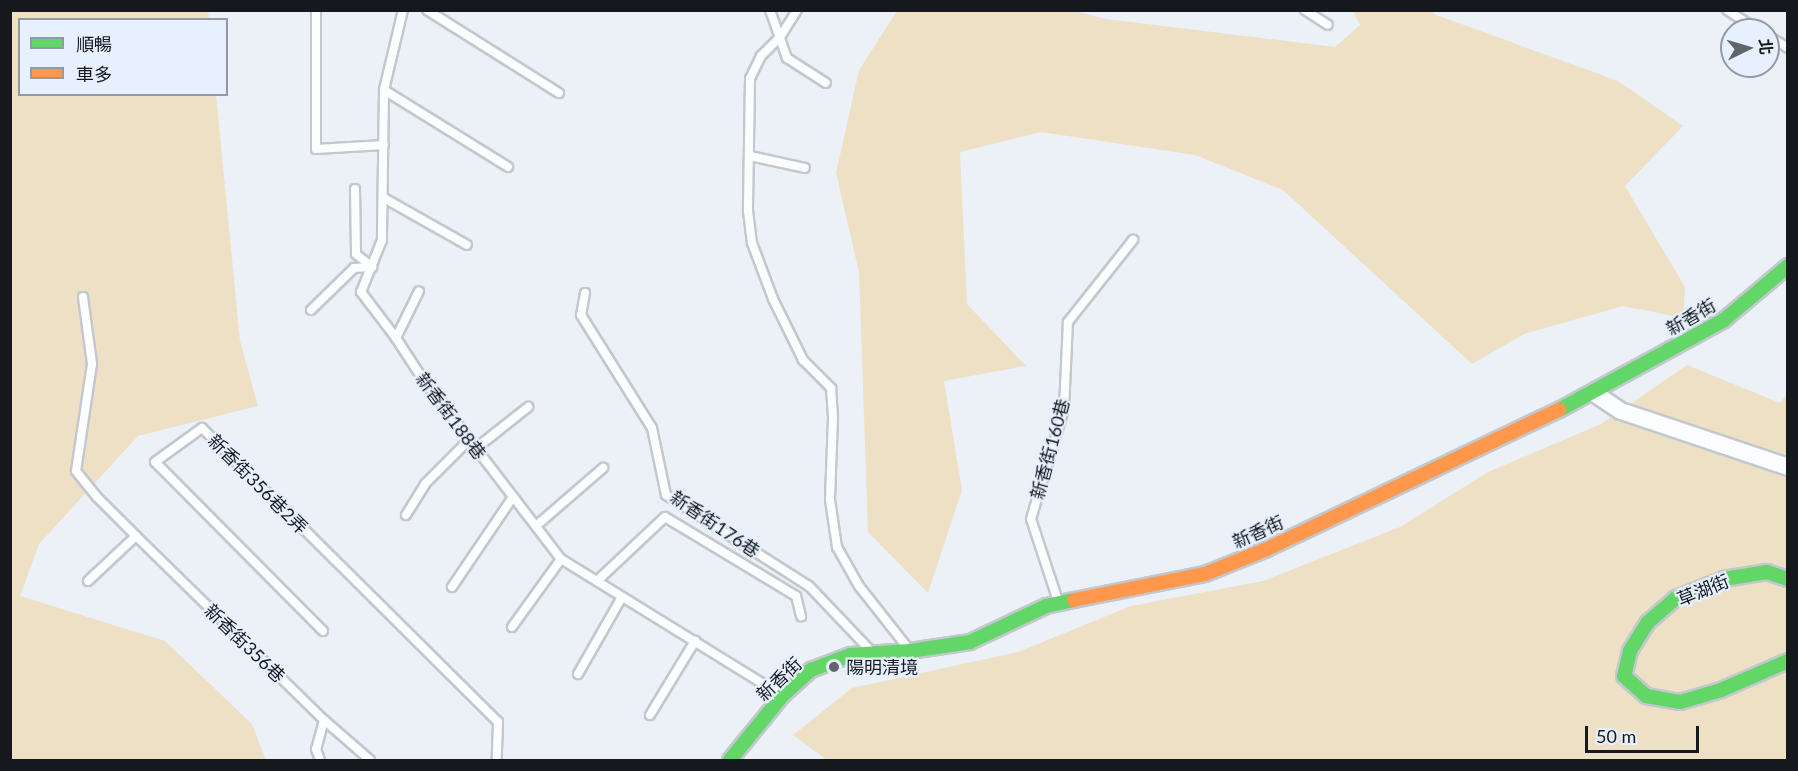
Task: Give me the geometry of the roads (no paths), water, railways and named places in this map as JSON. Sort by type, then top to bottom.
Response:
[{"type":"street","name":"新香街","points":[[730,760],[783,695],[811,670],[850,655],[910,651],[970,642],[1046,606],[1205,574],[1265,550],[1594,393],[1724,320],[1788,266]]},
{"type":"street","points":[[1594,393],[1621,411],[1788,467]]},
{"type":"street","name":"草湖街","points":[[1788,579],[1767,572],[1724,579],[1676,598],[1648,622],[1630,651],[1624,676],[1646,696],[1680,702],[1721,690],[1788,661]]},
{"type":"lane","points":[[316,10],[316,149],[384,145]]},
{"type":"lane","name":"新香街188巷","points":[[403,10],[384,90],[382,240],[361,292],[396,338],[422,378],[561,560],[783,695]]},
{"type":"lane","points":[[427,10],[559,93]]},
{"type":"lane","points":[[770,10],[787,58],[826,84]]},
{"type":"lane","points":[[797,10],[780,37],[761,56],[750,79],[748,211],[752,243],[773,299],[803,360],[831,388],[833,417],[830,500],[837,547],[859,586],[910,651]]},
{"type":"lane","points":[[1305,10],[1328,24]]},
{"type":"lane","points":[[384,90],[508,166]]},
{"type":"lane","points":[[750,156],[805,168]]},
{"type":"lane","points":[[355,189],[356,254],[372,267]]},
{"type":"lane","points":[[384,198],[467,244]]},
{"type":"lane","name":"新香街160巷","points":[[1059,604],[1031,519],[1064,409],[1068,322],[1133,240]]},
{"type":"lane","points":[[311,310],[354,268],[372,267]]},
{"type":"lane","points":[[396,338],[419,291]]},
{"type":"lane","name":"新香街176巷","points":[[585,293],[582,315],[652,428],[666,495],[809,586],[874,654]]},
{"type":"lane","name":"新香街356巷","points":[[83,297],[92,364],[76,471],[97,497],[324,720]]},
{"type":"lane","points":[[476,449],[528,407]]},
{"type":"lane","name":"新香街356巷2弄","points":[[323,631],[155,462],[201,428],[498,722],[496,760]]},
{"type":"lane","points":[[406,516],[425,484],[469,440]]},
{"type":"lane","points":[[536,526],[603,468]]},
{"type":"lane","points":[[452,587],[513,497]]},
{"type":"lane","points":[[597,581],[665,517],[796,596],[801,616]]},
{"type":"lane","points":[[88,580],[136,536]]},
{"type":"lane","points":[[512,627],[561,560]]},
{"type":"lane","points":[[579,674],[622,597]]},
{"type":"lane","points":[[650,715],[695,641]]},
{"type":"lane","points":[[320,760],[316,749],[324,720],[370,760]]},
{"type":"place","name":"陽明清境","points":[[834,667]]}]
